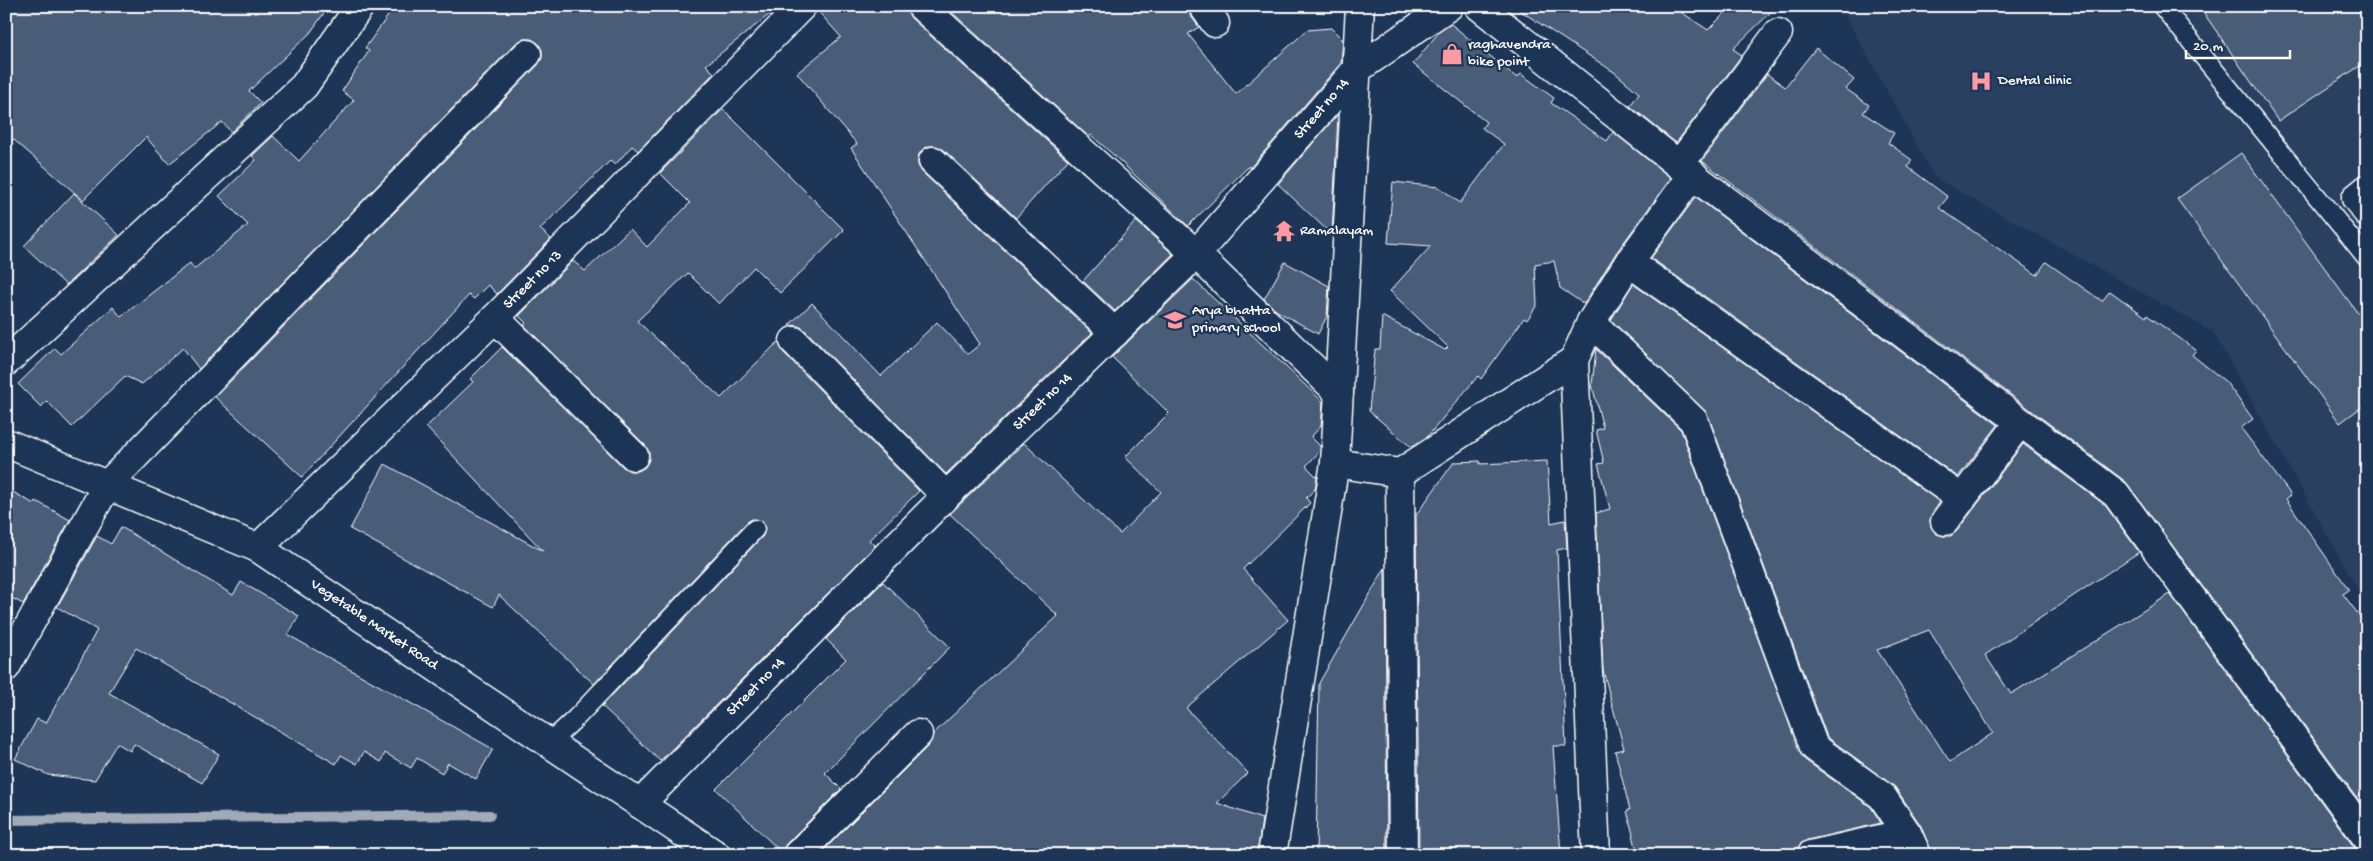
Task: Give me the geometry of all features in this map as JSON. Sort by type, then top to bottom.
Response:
[{"type":"street","points":[[6,362],[304,86],[360,6]]},
{"type":"street","name":"Street no 13","points":[[258,548],[495,318],[802,6]]},
{"type":"street","points":[[921,6],[1196,254],[1339,393]]},
{"type":"street","points":[[1272,855],[1335,463],[1360,6]]},
{"type":"street","name":"Street no 14","points":[[640,804],[946,496],[1196,254],[1356,70],[1449,6]]},
{"type":"street","points":[[1478,6],[1686,170],[2116,494],[2367,838]]},
{"type":"street","points":[[1596,855],[1574,360],[1591,322],[1686,170],[1778,33]]},
{"type":"street","points":[[6,667],[107,485],[527,54]]},
{"type":"street","points":[[933,161],[1114,333]]},
{"type":"street","points":[[2367,189],[2356,198],[2367,212]]},
{"type":"street","points":[[1629,262],[1962,499]]},
{"type":"street","points":[[495,318],[634,456]]},
{"type":"street","points":[[1591,322],[1694,421],[1814,747],[1882,796],[1912,844],[1811,855]]},
{"type":"street","points":[[794,341],[946,496]]},
{"type":"street","points":[[1335,463],[1400,473],[1574,360]]},
{"type":"street","points":[[1944,521],[2020,422]]},
{"type":"street","name":"Vegetable Market Road","points":[[6,443],[258,548],[716,855]]},
{"type":"street","points":[[1400,473],[1403,855]]},
{"type":"street","points":[[797,855],[918,734]]},
{"type":"lane","points":[[2162,6],[2367,258]]},
{"type":"lane","points":[[549,743],[576,718],[755,529]]},
{"type":"shaded area","points":[[1840,6],[2367,6],[2367,606],[2213,332],[1935,178]]},
{"type":"building","points":[[6,6],[329,6],[310,33],[249,91],[261,103],[231,132],[222,122],[169,164],[146,137],[83,200],[6,133]]},
{"type":"building","points":[[395,6],[780,6],[706,65],[714,73],[638,151],[632,146],[615,165],[610,161],[540,229],[551,239],[497,294],[488,285],[474,299],[469,295],[302,477],[215,397],[538,65],[542,58],[542,50],[538,43],[531,39],[523,39],[516,43],[199,369],[183,348],[142,384],[125,376],[72,427],[47,401],[41,407],[18,384],[55,348],[61,354],[113,307],[121,317],[190,263],[194,269],[248,225],[219,196],[256,160],[252,156],[273,136],[299,161],[354,100],[342,91],[369,51],[365,48]]},
{"type":"building","points":[[817,6],[906,6],[911,18],[1068,160],[1016,218],[943,149],[936,146],[928,146],[921,151],[918,157],[918,165],[922,172],[1092,333],[946,474],[805,330],[799,326],[789,325],[812,303],[881,376],[937,322],[968,354],[980,344],[851,148],[857,144],[797,73],[841,37],[817,10]]},
{"type":"building","points":[[945,6],[1188,6],[1190,15],[1199,27],[1188,34],[1236,94],[1307,30],[1331,28],[1343,40],[1341,63],[1250,168],[1249,166],[1188,226],[1118,159],[1091,135],[1089,137]]},
{"type":"building","points":[[1513,6],[1672,6],[1708,30],[1732,6],[1777,6],[1733,49],[1742,55],[1676,143],[1630,106],[1639,93],[1614,72]]},
{"type":"building","points":[[2199,6],[2367,6],[2367,61],[2278,121]]},
{"type":"building","points":[[1451,24],[1517,78],[1521,74],[1554,98],[1551,103],[1607,141],[1613,132],[1671,178],[1616,253],[1584,304],[1560,288],[1554,261],[1535,264],[1537,305],[1527,320],[1524,318],[1481,379],[1478,376],[1428,436],[1411,447],[1369,411],[1375,349],[1380,349],[1382,316],[1445,350],[1448,347],[1390,291],[1431,246],[1388,243],[1393,182],[1439,187],[1460,203],[1504,144],[1482,128],[1486,122],[1413,64],[1439,32]]},
{"type":"building","points":[[1816,48],[1854,80],[1846,89],[1869,105],[1863,113],[1894,133],[1888,143],[1912,160],[1908,167],[1948,197],[1939,208],[2037,275],[2046,262],[2102,301],[2110,291],[2146,317],[2147,315],[2196,350],[2192,355],[2226,382],[2253,419],[2241,428],[2291,495],[2286,499],[2349,590],[2343,594],[2367,626],[2367,811],[2126,482],[1702,161],[1767,74],[1785,87]]},
{"type":"building","points":[[723,109],[844,230],[780,293],[754,267],[719,304],[688,273],[637,321],[721,398],[779,341],[783,352],[919,491],[869,540],[875,546],[660,761],[602,706],[763,536],[765,526],[762,521],[752,519],[747,522],[594,684],[499,595],[493,607],[350,529],[385,464],[543,551],[426,427],[473,382],[470,379],[502,347],[623,467],[630,471],[638,471],[645,467],[649,460],[649,452],[645,445],[524,325],[526,323],[519,316],[573,261],[585,271],[630,229],[647,247],[690,203],[660,173]]},
{"type":"building","points":[[1338,114],[1332,235],[1278,184]]},
{"type":"building","points":[[2241,153],[2367,326],[2367,403],[2340,423],[2177,199]]},
{"type":"building","points":[[74,193],[119,235],[66,285],[24,246]]},
{"type":"building","points":[[1696,197],[1998,425],[1958,477],[1651,258]]},
{"type":"building","points":[[1136,221],[1173,254],[1115,311],[1083,281]]},
{"type":"building","points":[[1285,262],[1329,286],[1327,316],[1318,334],[1277,311],[1264,299]]},
{"type":"building","points":[[1193,279],[1323,402],[1321,426],[1311,437],[1320,446],[1320,451],[1306,466],[1317,477],[1315,489],[1306,498],[1310,503],[1243,569],[1288,620],[1186,708],[1248,773],[1217,803],[1262,819],[1257,855],[819,855],[929,745],[933,734],[1058,616],[950,514],[1024,443],[1120,534],[1161,492],[1125,457],[1169,413],[1112,357]]},
{"type":"building","points":[[1633,284],[1940,502],[1930,520],[1931,527],[1936,534],[1951,536],[1957,531],[2023,444],[2105,505],[2139,552],[1985,655],[2011,694],[2170,594],[2354,847],[2367,855],[1932,855],[1921,826],[1895,787],[1827,737],[1708,415],[1611,320]],"holes":[[[1929,630],[1993,733],[1950,762],[1877,650]]]},
{"type":"building","points":[[1596,349],[1681,430],[1800,753],[1805,760],[1871,807],[1881,823],[1807,840],[1800,844],[1796,855],[1638,855],[1627,811],[1630,810],[1615,751],[1624,749],[1603,670],[1596,513],[1610,509],[1598,464],[1604,463],[1596,430],[1603,428],[1592,385]]},
{"type":"building","points":[[1480,461],[1480,464],[1547,461],[1551,523],[1565,520],[1567,548],[1557,550],[1566,746],[1553,746],[1561,855],[1419,855],[1416,515],[1454,462]]},
{"type":"building","points":[[6,488],[34,504],[36,501],[70,520],[23,604],[6,595]]},
{"type":"building","points":[[121,527],[233,595],[241,582],[299,616],[288,635],[493,749],[476,779],[448,763],[442,773],[417,758],[411,768],[385,753],[381,762],[364,752],[357,764],[341,755],[336,764],[136,648],[109,693],[219,754],[202,783],[134,744],[130,751],[117,743],[95,780],[48,775],[15,759],[37,719],[46,723],[97,630],[57,607],[97,536],[111,544]]},
{"type":"building","points":[[1385,568],[1387,855],[1316,855],[1319,683]]},
{"type":"building","points":[[883,582],[950,647],[825,773],[841,789],[786,844],[782,853],[716,789],[846,659],[826,639]]},
{"type":"waterway","points":[[6,820],[490,815]]},
{"type":"place","name":"raghavendra bike point","points":[[1452,54]]},
{"type":"place","name":"Dental clinic","points":[[1981,81]]},
{"type":"place","name":"Ramalayam","points":[[1284,231]]},
{"type":"place","name":"Arya bhatta primary school","points":[[1175,320]]}]
